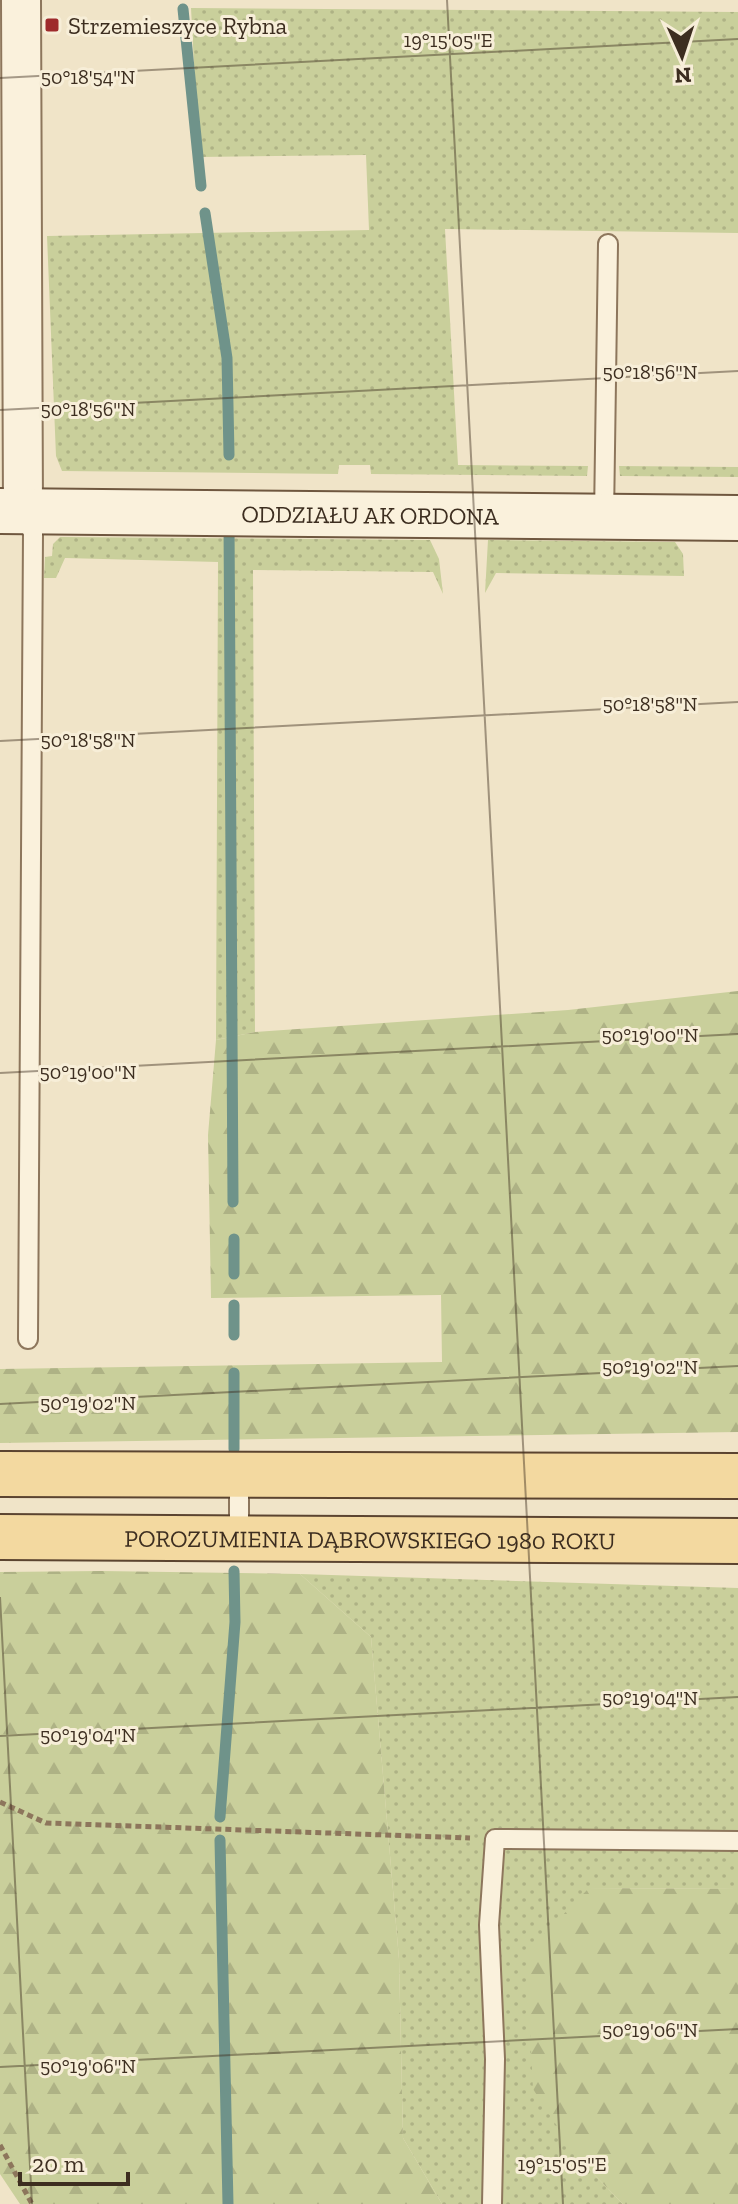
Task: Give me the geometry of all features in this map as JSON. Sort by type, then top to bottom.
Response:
[{"type":"main road","points":[[0,1474],[738,1476]]},
{"type":"main road","name":"POROZUMIENIA DĄBROWSKIEGO 1980 ROKU","points":[[0,1537],[738,1541]]},
{"type":"street","points":[[12,511],[21,0]]},
{"type":"street","name":"ODDZIAŁU AK ORDONA","points":[[12,511],[738,518]]},
{"type":"lane","points":[[604,517],[608,244]]},
{"type":"lane","points":[[12,511],[33,533],[28,1339]]},
{"type":"lane","points":[[239,1475],[239,1538]]},
{"type":"lane","points":[[492,2204],[495,2059],[489,1925],[495,1839],[738,1841]]},
{"type":"path","points":[[0,1802],[46,1823],[495,1839]]},
{"type":"path","points":[[0,2145],[32,2204]]},
{"type":"green space","points":[[191,8],[738,12],[738,233],[445,229],[458,465],[588,466],[587,476],[371,474],[370,465],[339,465],[338,474],[62,471],[56,456],[47,236],[369,230],[366,155],[199,157]]},
{"type":"green space","points":[[619,466],[738,467],[738,477],[620,476]]},
{"type":"green space","points":[[60,537],[430,540],[439,559],[443,594],[433,572],[253,570],[255,1032],[216,1040],[218,562],[65,558],[56,578],[44,578],[45,557],[52,556],[53,544]]},
{"type":"green space","points":[[488,540],[675,542],[683,554],[684,576],[496,573],[485,593]]},
{"type":"green space","points":[[738,991],[738,1432],[0,1443],[0,1369],[442,1362],[441,1295],[211,1298],[208,1135],[216,1040],[255,1032],[568,1010]]},
{"type":"green space","points":[[0,1572],[300,1574],[371,1637],[399,1959],[403,2138],[442,2204],[20,2204],[0,2174]]},
{"type":"green space","points":[[300,1574],[738,1588],[738,1889],[589,1888],[577,2157],[623,2204],[442,2204],[403,2138],[399,1959],[371,1637]]},
{"type":"green space","points":[[589,1888],[738,1889],[738,2204],[623,2204],[577,2157],[533,2089],[526,1953]]},
{"type":"waterway","points":[[183,9],[201,186]]},
{"type":"waterway","points":[[205,213],[227,358],[229,455]]},
{"type":"waterway","points":[[229,522],[233,1202]]},
{"type":"waterway","points":[[234,1239],[234,1274]]},
{"type":"waterway","points":[[234,1305],[234,1335]]},
{"type":"waterway","points":[[234,1373],[234,1449]]},
{"type":"waterway","points":[[220,1817],[235,1622],[234,1571]]},
{"type":"waterway","points":[[220,1840],[228,2204]]},
{"type":"place","name":"Strzemieszyce Rybna","points":[[52,25]]}]
